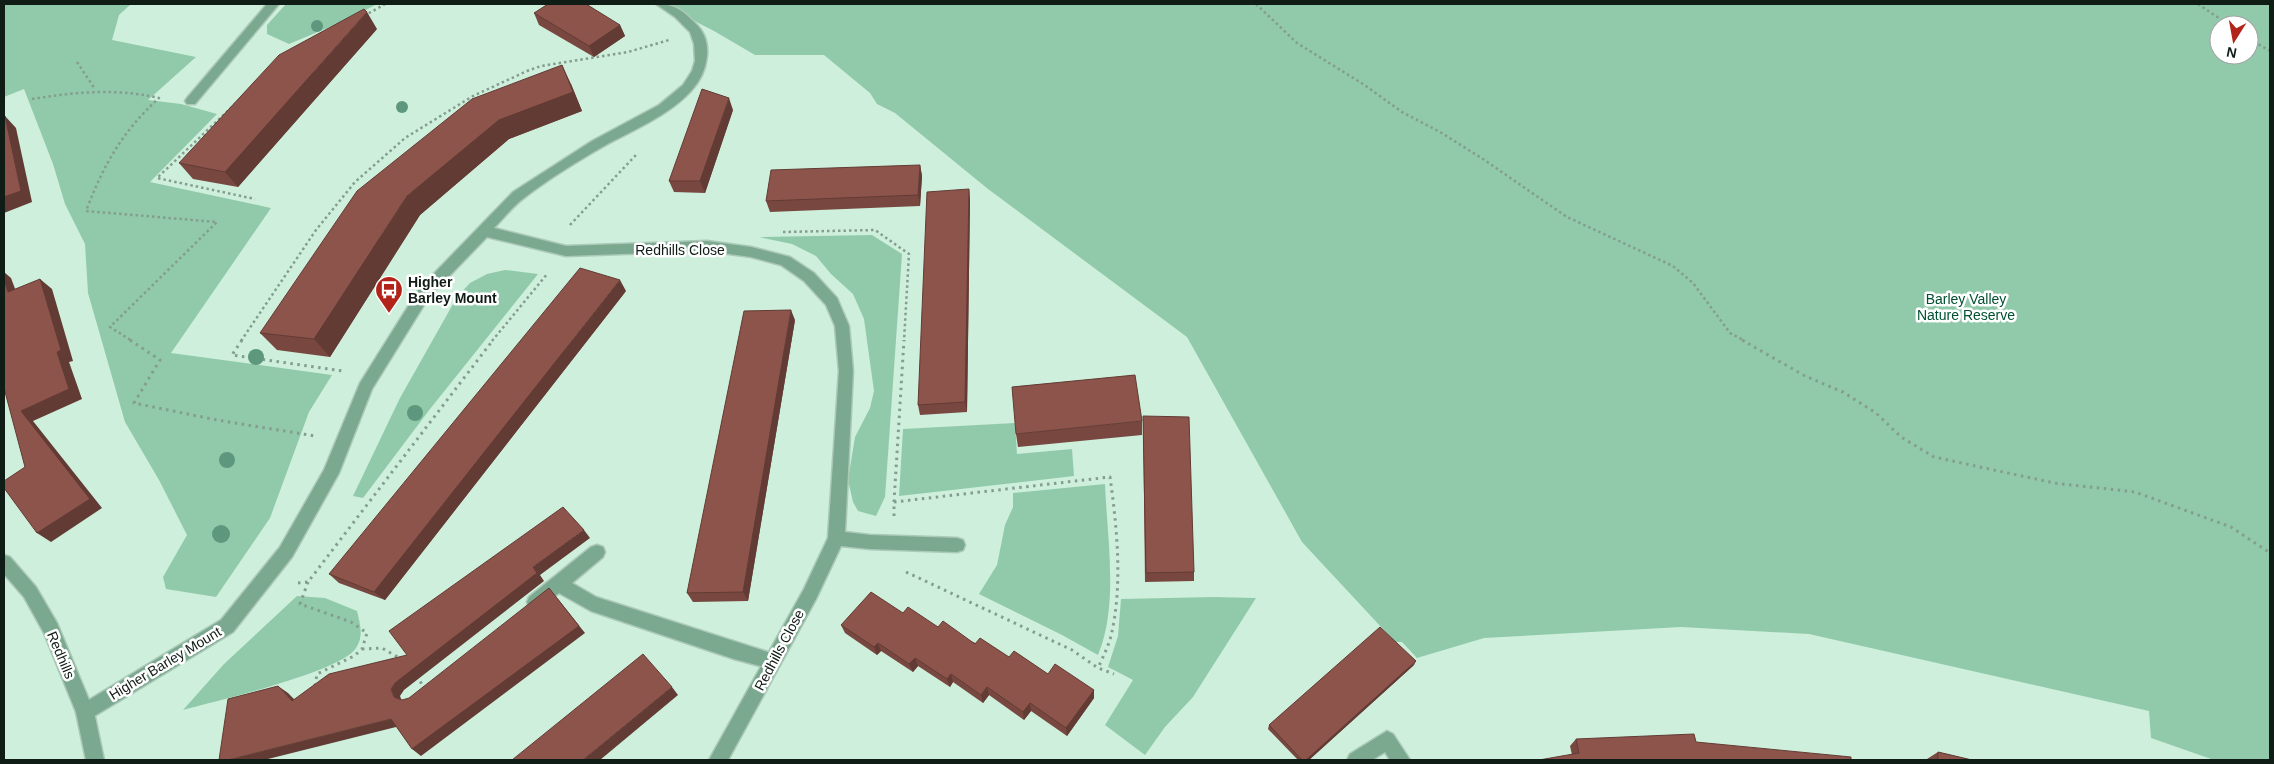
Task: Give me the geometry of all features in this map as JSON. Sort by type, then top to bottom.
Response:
[{"type":"street","points":[[191,101],[273,4]]},
{"type":"street","points":[[662,4],[679,14],[696,33]]},
{"type":"street","name":"Higher Barley Mount","points":[[85,712],[227,626],[286,552],[331,473],[366,388],[424,293],[518,195],[563,164],[639,123],[678,97],[698,72],[701,62],[700,44],[696,33]]},
{"type":"street","name":"Redhills Close","points":[[485,231],[566,251],[706,246],[751,252],[785,261],[809,276],[832,302],[842,326],[846,371],[836,538],[810,594],[718,760]]},
{"type":"street","points":[[836,538],[870,542],[956,545]]},
{"type":"street","points":[[519,614],[597,552]]},
{"type":"street","name":"Redhills","points":[[4,562],[30,592],[47,622],[85,712],[95,760]]},
{"type":"street","points":[[558,584],[591,603],[725,648],[772,661]]},
{"type":"street","points":[[1356,760],[1387,740],[1401,760]]},
{"type":"path","points":[[359,18],[385,4]]},
{"type":"path","points":[[1256,4],[1297,42],[1363,84],[1402,112],[1440,132],[1482,159],[1567,217],[1673,266],[1693,283],[1730,333],[1805,376],[1852,397],[1876,413],[1902,437],[1934,457],[2054,483],[2134,492],[2231,528],[2270,553]]},
{"type":"path","points":[[2198,4],[2214,15]]},
{"type":"path","points":[[342,371],[232,355],[316,230],[355,182],[405,138],[440,115],[473,96],[527,71],[541,66],[628,52],[696,33]]},
{"type":"path","points":[[2259,45],[2270,51]]},
{"type":"path","points":[[77,62],[96,90]]},
{"type":"path","points":[[32,99],[80,90],[133,91],[159,98],[121,136],[101,171],[86,211],[217,222],[110,327],[160,360],[134,403],[217,420],[344,440]]},
{"type":"path","points":[[242,97],[157,178],[255,198]]},
{"type":"path","points":[[549,247],[637,154]]},
{"type":"path","points":[[315,687],[317,674],[354,656],[362,649],[367,633],[350,622],[300,604],[308,582],[492,341],[566,251]]},
{"type":"path","points":[[1098,668],[1112,633],[1115,597],[1115,512],[1110,477],[894,502],[891,565],[1072,650],[1098,668],[1114,674]]},
{"type":"path","points":[[258,587],[308,582]]},
{"type":"path","points":[[362,649],[382,648],[400,657],[406,664]]},
{"type":"path","points":[[412,672],[424,687]]},
{"type":"green space","points":[[4,4],[131,4],[119,15],[112,40],[196,57],[148,100],[181,104],[217,114],[150,182],[271,208],[171,353],[332,375],[309,412],[270,518],[216,597],[166,589],[163,577],[187,535],[159,480],[125,422],[88,293],[85,244],[65,204],[53,164],[24,89],[4,97]]},
{"type":"green space","points":[[286,4],[377,4],[349,19],[289,44],[267,34],[267,25]]},
{"type":"green space","name":"Barley Valley Nature Reserve","points":[[661,4],[2270,4],[2270,760],[2214,760],[2151,738],[2149,711],[1809,634],[1681,627],[1484,638],[1417,658],[1402,642],[1395,642],[1302,542],[1187,337],[988,189],[895,113],[877,104],[870,93],[824,55],[755,55],[714,31]]},
{"type":"green space","points":[[872,235],[902,254],[885,497],[876,516],[858,511],[853,502],[848,480],[855,437],[870,408],[874,391],[864,319],[853,294],[831,274],[816,256],[792,244],[759,237]]},
{"type":"green space","points":[[505,270],[538,274],[430,409],[363,498],[353,496],[400,398],[457,297],[470,283],[487,274]]},
{"type":"green space","points":[[1015,423],[1017,454],[1072,449],[1074,476],[899,496],[903,429]]},
{"type":"green space","points":[[1105,484],[1110,593],[1104,636],[1098,655],[979,594],[997,565],[1005,525],[1013,507],[1013,493]]},
{"type":"green space","points":[[297,596],[325,598],[357,611],[361,634],[356,648],[346,657],[303,676],[183,710],[224,664]]},
{"type":"green space","points":[[1256,598],[1193,697],[1165,727],[1145,755],[1105,725],[1133,680],[1108,667],[1118,636],[1121,599]]},
{"type":"building","points":[[548,4],[586,4],[620,25],[589,46],[534,13]]},
{"type":"building","points":[[364,9],[367,12],[225,172],[179,163],[279,55]]},
{"type":"building","points":[[562,65],[573,92],[499,120],[407,196],[314,339],[260,333],[357,191],[472,99]]},
{"type":"building","points":[[702,89],[729,98],[700,181],[669,181]]},
{"type":"building","points":[[4,117],[21,191],[4,197]]},
{"type":"building","points":[[920,165],[918,195],[766,201],[771,170]]},
{"type":"building","points":[[969,189],[965,402],[918,405],[927,192]]},
{"type":"building","points":[[580,268],[620,280],[374,592],[329,574]]},
{"type":"building","points":[[40,279],[61,350],[57,352],[69,389],[21,411],[90,499],[37,533],[4,488],[4,481],[25,467],[4,388],[4,281],[8,292]]},
{"type":"building","points":[[791,310],[743,592],[687,593],[744,311]]},
{"type":"building","points":[[1135,375],[1142,421],[1016,434],[1012,387]]},
{"type":"building","points":[[1143,416],[1189,417],[1194,572],[1146,573]]},
{"type":"building","points":[[563,507],[584,530],[533,567],[537,573],[395,683],[391,689],[394,697],[402,700],[409,698],[549,588],[579,626],[412,749],[391,719],[228,760],[219,760],[228,699],[278,686],[292,701],[329,674],[407,655],[389,631]]},
{"type":"building","points":[[871,592],[903,613],[908,607],[938,627],[943,621],[975,644],[980,638],[1009,657],[1014,651],[1048,674],[1055,664],[1094,690],[1066,728],[1030,703],[1023,712],[987,687],[981,695],[951,674],[947,679],[915,658],[909,664],[878,643],[874,647],[841,625]]},
{"type":"building","points":[[1380,627],[1416,661],[1306,760],[1302,760],[1269,725]]},
{"type":"building","points":[[643,654],[672,687],[583,760],[512,760]]},
{"type":"building","points":[[1694,734],[1696,742],[1851,757],[1851,760],[1539,760],[1579,753],[1576,739]]},
{"type":"building","points":[[1938,752],[1972,760],[1938,760]]},
{"type":"place","name":"Higher Barley Mount","points":[[389,314]]}]
